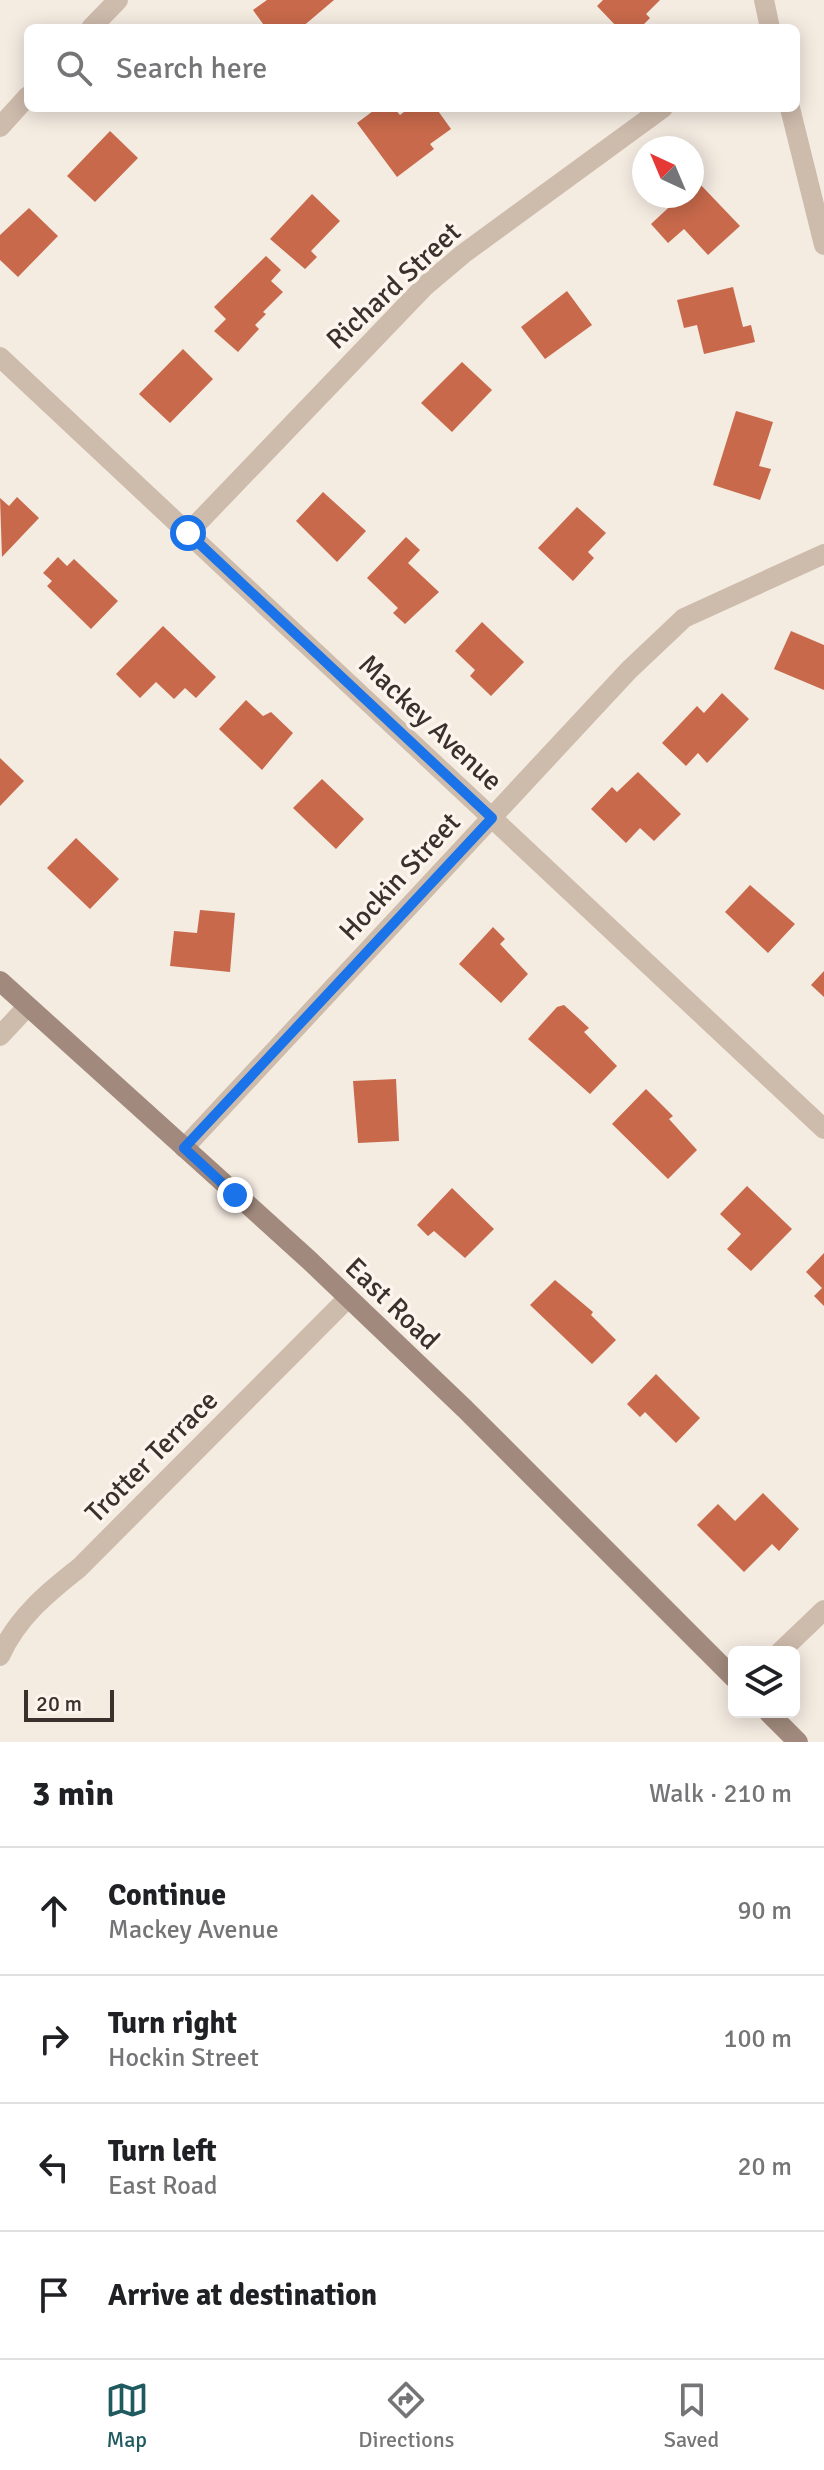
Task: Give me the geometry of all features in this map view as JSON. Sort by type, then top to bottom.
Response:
[{"type":"street","points":[[95,24],[118,0]]},
{"type":"street","points":[[764,0],[769,24]]},
{"type":"street","points":[[0,127],[24,100]]},
{"type":"street","name":"Richard Street","points":[[188,533],[425,286],[463,254],[658,112]]},
{"type":"street","points":[[791,112],[824,245]]},
{"type":"street","name":"Mackey Avenue","points":[[0,357],[824,1129]]},
{"type":"street","name":"Hockin Street","points":[[184,1148],[629,670],[684,618],[824,554]]},
{"type":"street","name":"East Road","points":[[0,981],[348,1298],[465,1409],[728,1672]]},
{"type":"street","points":[[0,1036],[27,1007]]},
{"type":"street","name":"Trotter Terrace","points":[[0,1656],[10,1634],[46,1593],[79,1568],[348,1298]]},
{"type":"street","points":[[786,1646],[824,1610]]},
{"type":"street","points":[[774,1718],[798,1742]]},
{"type":"building","points":[[267,0],[334,0],[306,24],[263,24],[253,10]]},
{"type":"building","points":[[603,0],[660,0],[646,14],[650,18],[644,24],[614,24],[597,6]]},
{"type":"building","points":[[372,112],[397,112],[400,115],[404,112],[439,112],[451,129],[430,144],[434,149],[397,177],[357,123]]},
{"type":"building","points":[[110,131],[138,158],[95,202],[67,176]]},
{"type":"building","points":[[704,188],[740,226],[708,255],[684,229],[668,243],[651,224],[668,208],[704,208]]},
{"type":"building","points":[[312,194],[340,221],[311,251],[317,257],[305,269],[270,239]]},
{"type":"building","points":[[29,208],[58,236],[18,277],[0,260],[0,235]]},
{"type":"building","points":[[266,256],[281,270],[271,281],[283,292],[263,312],[266,314],[255,325],[259,329],[238,352],[214,331],[226,319],[214,307]]},
{"type":"building","points":[[733,287],[743,327],[751,325],[755,342],[704,354],[697,325],[684,328],[677,300]]},
{"type":"building","points":[[567,291],[592,325],[545,359],[521,327]]},
{"type":"building","points":[[183,349],[213,379],[170,423],[139,394]]},
{"type":"building","points":[[462,362],[492,390],[452,432],[421,403]]},
{"type":"building","points":[[736,411],[773,422],[759,466],[771,469],[760,500],[713,485]]},
{"type":"building","points":[[323,492],[366,531],[337,562],[296,521]]},
{"type":"building","points":[[17,497],[39,518],[2,557],[0,498],[9,506]]},
{"type":"building","points":[[577,507],[606,533],[588,552],[594,558],[573,581],[538,548]]},
{"type":"building","points":[[406,537],[420,550],[408,563],[439,592],[405,624],[393,613],[398,608],[367,578]]},
{"type":"building","points":[[58,557],[67,566],[74,559],[118,601],[91,629],[47,586],[52,581],[43,573]]},
{"type":"building","points":[[482,622],[524,662],[491,696],[470,676],[475,670],[455,651]]},
{"type":"building","points":[[163,626],[216,677],[196,698],[185,688],[174,699],[156,682],[140,698],[116,674]]},
{"type":"building","points":[[791,631],[824,645],[824,690],[774,669]]},
{"type":"building","points":[[722,693],[749,719],[707,763],[698,753],[686,766],[662,743],[697,706],[704,713]]},
{"type":"building","points":[[246,700],[263,716],[271,712],[293,733],[262,770],[219,729]]},
{"type":"building","points":[[0,758],[24,781],[0,806]]},
{"type":"building","points":[[638,772],[681,814],[654,841],[640,828],[626,843],[591,809],[612,787],[617,792]]},
{"type":"building","points":[[322,779],[364,819],[336,849],[293,808]]},
{"type":"building","points":[[76,838],[119,879],[90,909],[47,868]]},
{"type":"building","points":[[750,885],[795,924],[768,953],[725,912]]},
{"type":"building","points":[[200,910],[235,913],[230,972],[170,966],[174,931],[197,933]]},
{"type":"building","points":[[493,927],[505,939],[500,944],[528,974],[501,1003],[459,964]]},
{"type":"building","points":[[824,971],[824,997],[811,985]]},
{"type":"building","points":[[564,1005],[589,1028],[584,1032],[617,1066],[590,1094],[528,1039],[557,1007]]},
{"type":"building","points":[[396,1079],[399,1141],[358,1143],[353,1081]]},
{"type":"building","points":[[646,1089],[673,1116],[669,1119],[697,1150],[668,1179],[612,1124]]},
{"type":"building","points":[[747,1186],[792,1229],[751,1271],[727,1249],[741,1234],[720,1214]]},
{"type":"building","points":[[452,1188],[494,1229],[465,1258],[434,1231],[428,1236],[417,1225]]},
{"type":"building","points":[[824,1253],[824,1306],[814,1296],[822,1288],[806,1272]]},
{"type":"building","points":[[555,1280],[593,1312],[591,1315],[616,1340],[592,1364],[530,1305]]},
{"type":"building","points":[[656,1374],[700,1418],[676,1443],[645,1412],[640,1417],[627,1404]]},
{"type":"building","points":[[763,1493],[799,1529],[779,1551],[772,1544],[744,1572],[697,1525],[718,1504],[735,1521]]},
{"type":"route","points":[[188,533],[492,818],[184,1148],[235,1195]]}]
